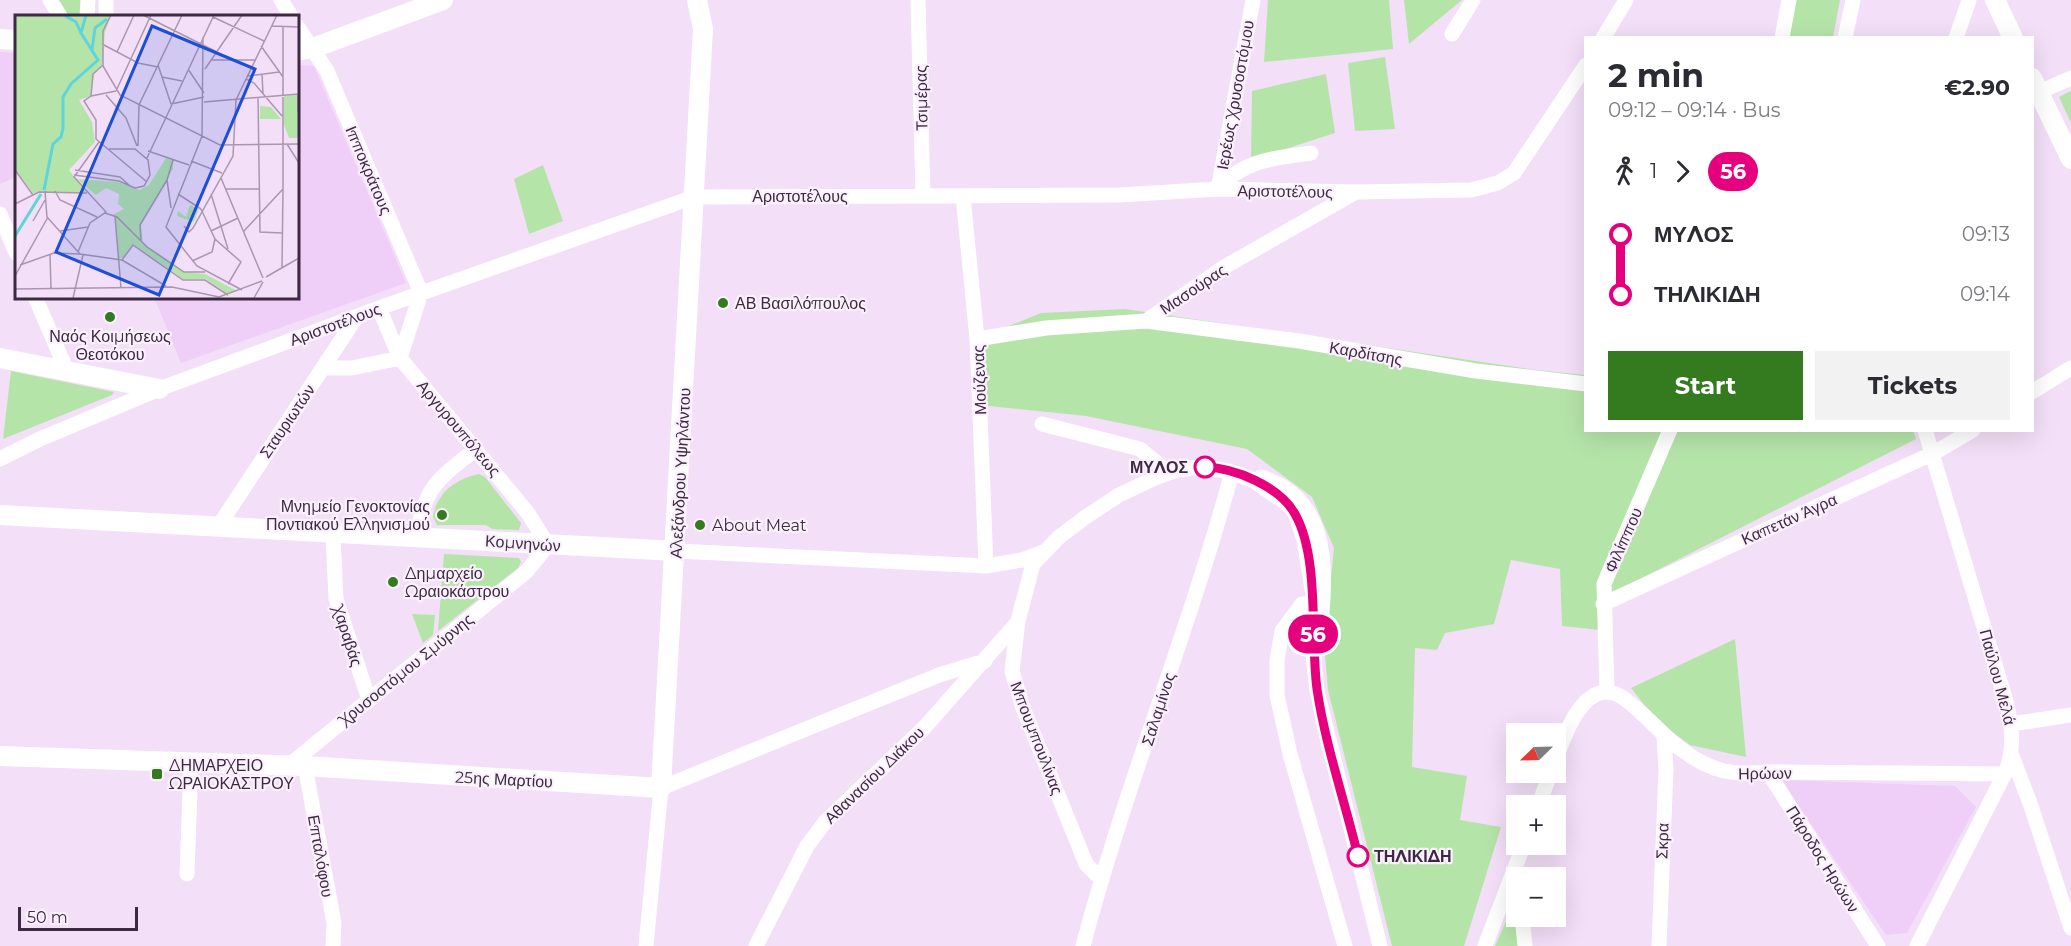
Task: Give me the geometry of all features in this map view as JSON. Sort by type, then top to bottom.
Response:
[{"type":"street","points":[[50,0],[59,15]]},
{"type":"street","points":[[87,15],[88,0]]},
{"type":"street","points":[[281,0],[290,15]]},
{"type":"street","points":[[305,50],[443,0]]},
{"type":"street","name":"Αλεξάνδρου Υψηλάντου","points":[[646,946],[661,788],[676,551],[703,29],[697,0]]},
{"type":"street","name":"Τσιμέρας","points":[[918,0],[923,195]]},
{"type":"street","name":"Ιερέως Χρυσοστόμου","points":[[1218,189],[1253,0]]},
{"type":"street","points":[[1452,34],[1473,0]]},
{"type":"street","points":[[1604,36],[1626,0]]},
{"type":"street","points":[[1782,36],[1789,0]]},
{"type":"street","points":[[1845,36],[1853,0]]},
{"type":"street","points":[[1957,36],[1969,0]]},
{"type":"street","points":[[1995,0],[2012,36]]},
{"type":"street","name":"Ιπποκράτους","points":[[298,29],[305,50],[327,70],[421,293]]},
{"type":"street","points":[[0,39],[15,40]]},
{"type":"street","name":"Αριστοτέλους","points":[[0,459],[40,439],[159,389],[379,308],[694,197],[1119,195],[1218,189],[1356,192],[1471,190],[1498,183],[1514,173],[1584,69]]},
{"type":"street","points":[[2071,78],[2036,85],[2071,159]]},
{"type":"street","points":[[1218,189],[1230,175],[1244,167],[1276,158],[1311,153]]},
{"type":"street","name":"Μασούρας","points":[[978,339],[1046,328],[1146,321],[1226,266],[1356,192]]},
{"type":"street","name":"Μούζενας","points":[[963,196],[978,339],[986,566]]},
{"type":"street","points":[[0,214],[15,251]]},
{"type":"street","points":[[323,368],[352,368],[400,358],[421,293]]},
{"type":"street","points":[[35,298],[67,371]]},
{"type":"street","name":"Αργυρουπόλεως","points":[[379,308],[400,358],[527,512],[546,545]]},
{"type":"street","name":"Σταυριωτών","points":[[218,527],[357,316]]},
{"type":"street","name":"Καρδίτσης","points":[[1146,321],[1299,341],[1476,371],[1584,384]]},
{"type":"street","points":[[0,358],[159,389]]},
{"type":"street","points":[[2034,391],[2071,368]]},
{"type":"street","points":[[1042,424],[1140,448],[1168,472]]},
{"type":"street","name":"Φιλίππου","points":[[1607,692],[1604,584],[1612,560],[1643,497],[1669,432]]},
{"type":"street","name":"Παύλου Μελά","points":[[1917,946],[2012,756],[2011,724],[1934,453],[1926,432]]},
{"type":"street","name":"Καπετάν Άγρα","points":[[1603,604],[1934,453],[1970,432]]},
{"type":"street","points":[[417,536],[421,515],[430,490],[445,473],[476,449]]},
{"type":"street","name":"Μπουμπουλίνας","points":[[1102,880],[1086,864],[1023,708],[1012,671],[1018,621],[1034,564],[1045,551],[1106,503],[1168,472],[1200,467],[1232,472]]},
{"type":"street","points":[[1232,472],[1273,492],[1295,513],[1304,540],[1318,604],[1317,691],[1380,946]]},
{"type":"street","name":"Σαλαμίνος","points":[[1083,946],[1232,472]]},
{"type":"street","name":"Κομνηνών","points":[[0,515],[333,535],[417,536],[546,545],[986,566],[1022,560],[1045,551]]},
{"type":"street","name":"Χαραβάς","points":[[333,535],[336,599],[369,700]]},
{"type":"street","name":"Χρυσοστόμου Σμύρνης","points":[[296,766],[369,700],[526,572],[542,555],[546,545]]},
{"type":"street","points":[[1318,604],[1302,604],[1282,631],[1277,660],[1277,695],[1290,754],[1345,946]]},
{"type":"street","name":"Αθανασίου Διάκου","points":[[756,946],[807,846],[825,822],[924,728],[1018,621]]},
{"type":"street","name":"25ης Μαρτίου","points":[[0,756],[296,766],[661,788],[939,675],[985,661]]},
{"type":"street","points":[[1566,732],[1571,719],[1583,703],[1598,694],[1607,692]]},
{"type":"street","name":"Ηρώων","points":[[1607,692],[1626,699],[1664,736],[1700,761],[1734,775],[1768,772],[2004,774]]},
{"type":"street","points":[[2011,724],[2071,715]]},
{"type":"street","name":"Σκρα","points":[[1659,946],[1666,769],[1664,736]]},
{"type":"street","points":[[2012,756],[2071,928]]},
{"type":"street","points":[[187,874],[191,762]]},
{"type":"street","name":"Επταλόφου","points":[[296,766],[334,923],[333,946]]},
{"type":"street","name":"Πάροδος Ηρώων","points":[[1768,772],[1878,946]]},
{"type":"street","points":[[1485,946],[1506,907]]},
{"type":"street","points":[[1523,927],[1525,946]]},
{"type":"shaded area","points":[[0,52],[15,53],[15,177],[0,184]]},
{"type":"shaded area","points":[[298,65],[314,66],[406,283],[181,363],[154,298],[298,298]]},
{"type":"shaded area","points":[[1781,780],[1955,786],[1976,807],[1907,933],[1886,935]]},
{"type":"green space","points":[[58,0],[82,0],[81,15],[66,15]]},
{"type":"green space","points":[[1268,0],[1389,0],[1393,49],[1264,62]]},
{"type":"green space","points":[[1404,0],[1462,0],[1409,44]]},
{"type":"green space","points":[[1789,0],[1840,0],[1833,36],[1782,36]]},
{"type":"green space","points":[[1385,57],[1395,129],[1355,131],[1348,63]]},
{"type":"green space","points":[[1326,74],[1335,133],[1251,160],[1252,91]]},
{"type":"green space","points":[[2071,91],[2071,123],[2059,97]]},
{"type":"green space","points":[[543,165],[563,221],[529,234],[514,179]]},
{"type":"green space","points":[[1125,309],[1536,370],[1584,375],[1584,432],[1914,432],[1916,439],[1612,593],[1603,604],[1609,553],[1600,574],[1600,630],[1562,626],[1560,569],[1511,560],[1494,624],[1445,633],[1437,650],[1415,648],[1412,767],[1467,776],[1460,820],[1501,827],[1464,946],[1392,946],[1328,690],[1324,644],[1334,548],[1312,497],[1247,449],[1086,416],[979,405],[977,339],[1041,313]]},
{"type":"green space","points":[[11,371],[114,392],[112,395],[3,439]]},
{"type":"green space","points":[[479,474],[485,477],[521,523],[519,530],[492,529],[486,525],[437,525],[433,517],[443,494],[462,479]]},
{"type":"green space","points":[[444,554],[519,558],[521,562],[518,568],[438,631]]},
{"type":"green space","points":[[412,614],[435,615],[433,635],[423,643]]},
{"type":"green space","points":[[1735,639],[1746,757],[1690,745],[1657,721],[1631,688]]},
{"type":"green space","points":[[1506,921],[1506,927],[1516,927],[1519,946],[1495,946]]},
{"type":"bus line","name":"56","points":[[1205,467],[1232,472],[1254,481],[1273,492],[1295,513],[1304,540],[1314,602],[1312,646],[1317,691],[1358,856]]},
{"type":"place","name":"ΑΒ Βασιλόπουλος","points":[[723,303]]},
{"type":"place","name":"Ναός Κοιμήσεως Θεοτόκου","points":[[110,317]]},
{"type":"place","name":"ΜΥΛΟΣ","points":[[1205,467]]},
{"type":"place","name":"Μνημείο Γενοκτονίας Ποντιακού Ελληνισμού","points":[[442,515]]},
{"type":"place","name":"About Meat","points":[[700,525]]},
{"type":"place","name":"Δημαρχείο Ωραιοκάστρου","points":[[393,582]]},
{"type":"place","name":"ΔΗΜΑΡΧΕΙΟ ΩΡΑΙΟΚΑΣΤΡΟΥ","points":[[157,774]]},
{"type":"place","name":"ΤΗΛΙΚΙΔΗ","points":[[1358,856]]}]
